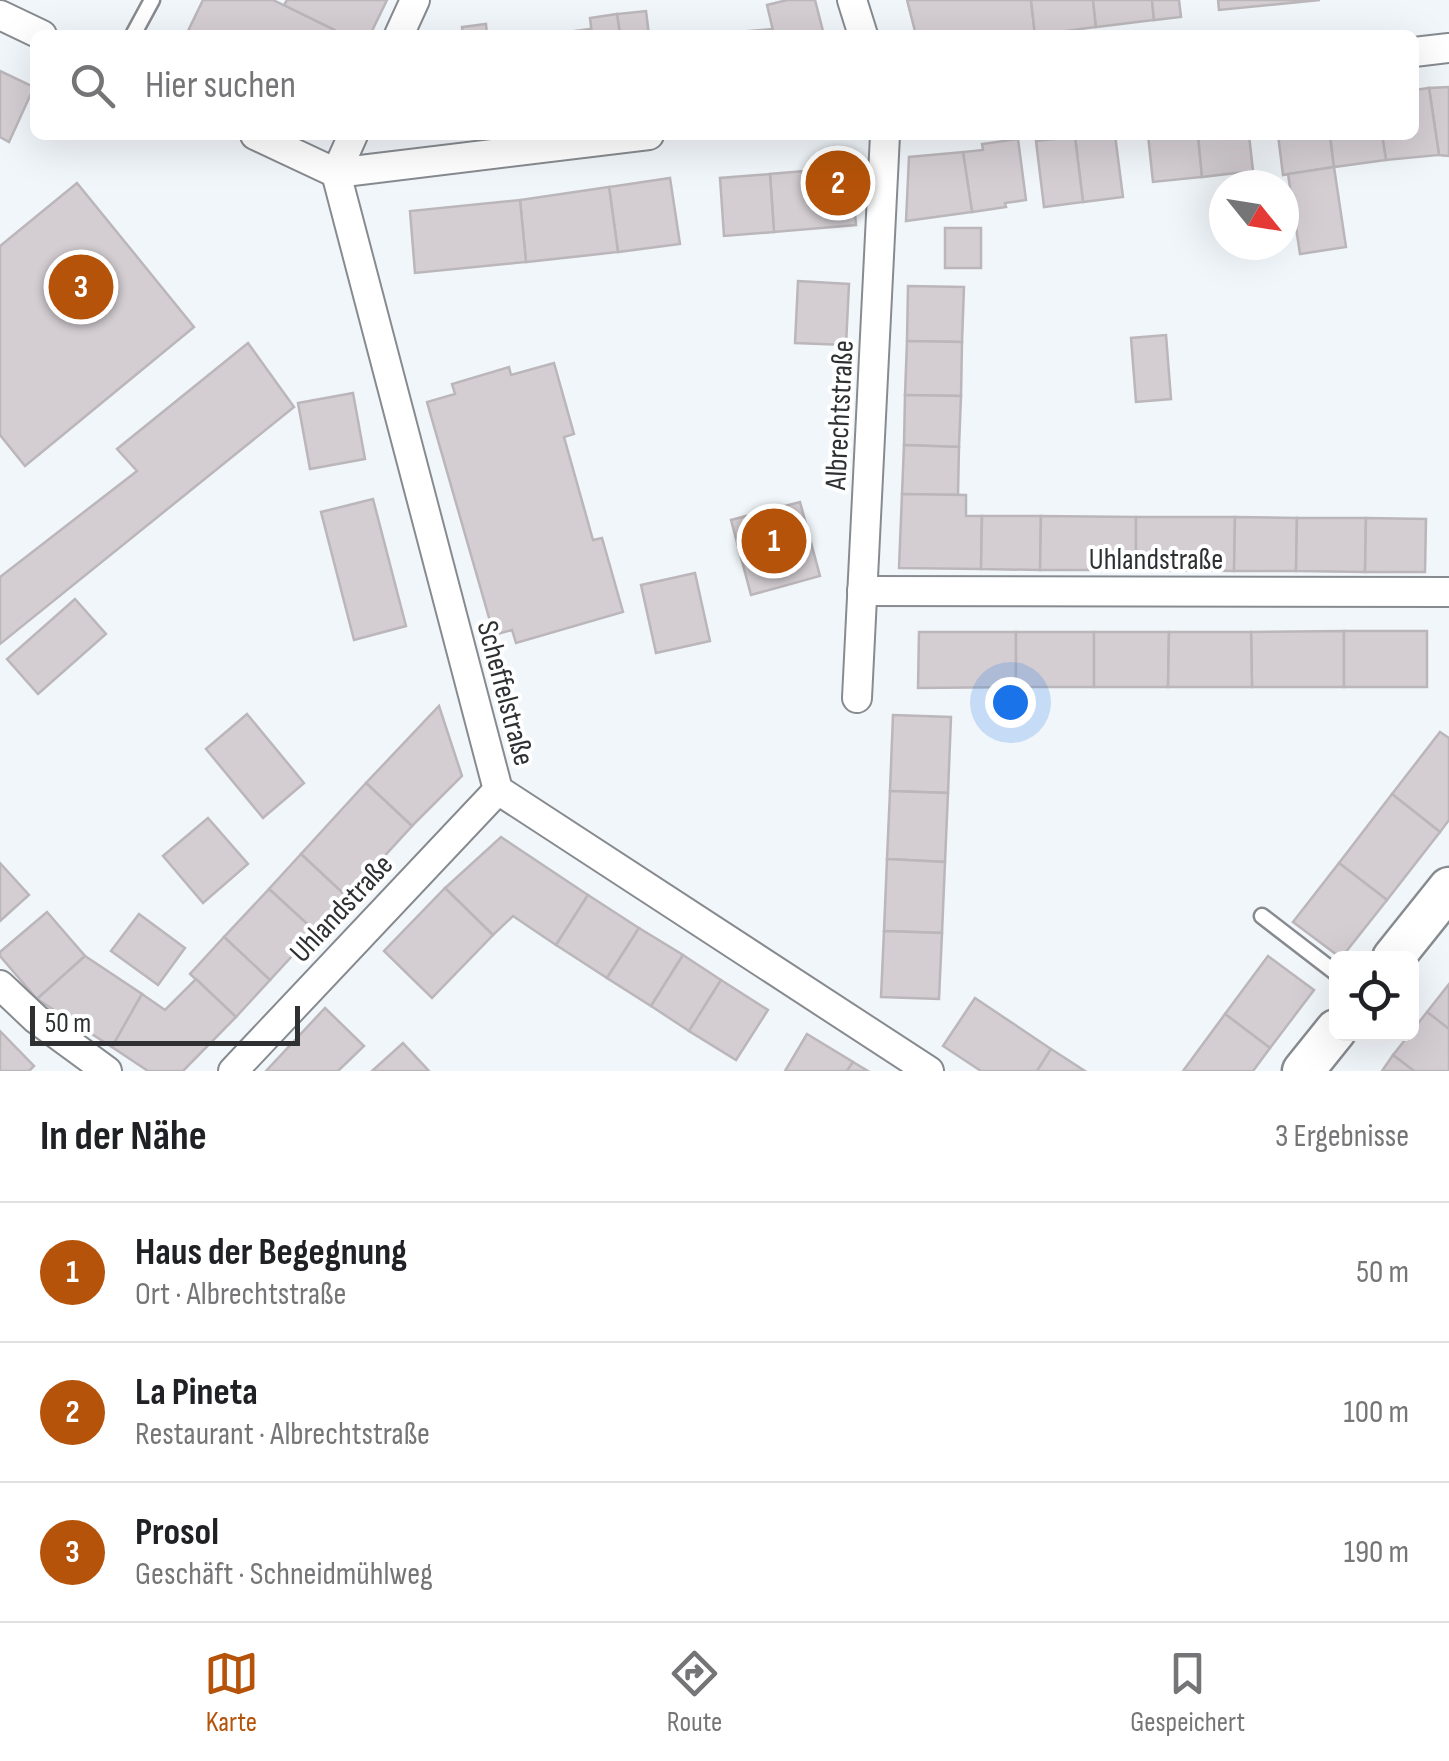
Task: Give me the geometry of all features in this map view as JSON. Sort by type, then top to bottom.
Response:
[{"type":"main road","points":[[1399,951],[1449,888]]},
{"type":"main road","points":[[1304,1071],[1329,1039]]},
{"type":"street","points":[[401,30],[415,0]]},
{"type":"street","points":[[852,0],[862,30]]},
{"type":"street","points":[[0,16],[31,30]]},
{"type":"street","points":[[1419,51],[1449,48]]},
{"type":"street","points":[[266,140],[336,173],[608,140]]},
{"type":"street","points":[[336,173],[352,140]]},
{"type":"street","name":"Albrechtstraße","points":[[857,698],[886,140]]},
{"type":"street","name":"Scheffelstraße","points":[[336,173],[498,790],[929,1071]]},
{"type":"street","name":"Uhlandstraße","points":[[862,591],[1449,592]]},
{"type":"street","name":"Uhlandstraße","points":[[232,1071],[498,790]]},
{"type":"street","points":[[0,985],[36,1020],[107,1071]]},
{"type":"lane","points":[[136,30],[152,0]]},
{"type":"lane","points":[[1262,916],[1329,969]]},
{"type":"building","points":[[203,0],[273,0],[335,30],[188,30]]},
{"type":"building","points":[[287,0],[387,0],[372,30],[335,30],[284,5]]},
{"type":"building","points":[[815,0],[823,30],[773,30],[767,5]]},
{"type":"building","points":[[907,0],[1031,0],[1034,30],[915,30]]},
{"type":"building","points":[[1031,0],[1093,0],[1096,27],[1034,30]]},
{"type":"building","points":[[1093,0],[1152,0],[1154,20],[1096,27]]},
{"type":"building","points":[[1152,0],[1179,0],[1181,17],[1154,20]]},
{"type":"building","points":[[1218,0],[1320,0],[1219,10]]},
{"type":"building","points":[[646,11],[648,30],[619,30],[617,14]]},
{"type":"building","points":[[617,14],[619,30],[591,30],[590,18]]},
{"type":"building","points":[[486,24],[487,30],[462,30]]},
{"type":"building","points":[[0,71],[30,85],[30,96],[9,142],[0,137]]},
{"type":"building","points":[[1449,87],[1449,156],[1439,155],[1429,88]]},
{"type":"building","points":[[1429,88],[1439,155],[1386,160],[1383,140],[1419,140],[1419,89]]},
{"type":"building","points":[[1018,140],[1026,200],[972,212],[963,152],[983,150],[982,144]]},
{"type":"building","points":[[1075,140],[1116,140],[1123,197],[1083,202]]},
{"type":"building","points":[[1075,140],[1083,202],[1044,207],[1036,141]]},
{"type":"building","points":[[1149,140],[1198,140],[1202,177],[1153,182]]},
{"type":"building","points":[[1198,140],[1250,140],[1253,170],[1209,170],[1209,176],[1202,177]]},
{"type":"building","points":[[1279,140],[1331,140],[1334,167],[1299,172],[1282,170]]},
{"type":"building","points":[[1331,140],[1383,140],[1386,160],[1334,167]]},
{"type":"building","points":[[963,152],[972,212],[906,221],[909,157]]},
{"type":"building","points":[[851,167],[856,225],[774,232],[770,174]]},
{"type":"building","points":[[1334,167],[1346,247],[1300,254],[1299,172]]},
{"type":"building","points":[[770,174],[774,232],[724,236],[720,178]]},
{"type":"building","points":[[670,178],[680,244],[618,252],[609,187]]},
{"type":"building","points":[[77,183],[194,327],[25,466],[0,435],[0,246]]},
{"type":"building","points":[[609,187],[618,252],[526,262],[520,200]]},
{"type":"building","points":[[520,200],[526,262],[415,273],[410,211]]},
{"type":"building","points":[[945,228],[981,228],[981,268],[945,268]]},
{"type":"building","points":[[798,281],[849,284],[846,345],[795,343]]},
{"type":"building","points":[[908,286],[964,287],[962,342],[907,341]]},
{"type":"building","points":[[1166,335],[1171,399],[1136,402],[1131,338]]},
{"type":"building","points":[[907,341],[962,342],[961,396],[905,395]]},
{"type":"building","points":[[248,343],[294,407],[0,644],[0,577],[137,471],[117,449]]},
{"type":"building","points":[[554,363],[574,434],[564,437],[593,540],[602,538],[623,612],[516,643],[512,630],[494,635],[427,402],[455,394],[452,384],[509,367],[511,375]]},
{"type":"building","points":[[353,393],[365,459],[310,469],[298,403]]},
{"type":"building","points":[[905,395],[961,396],[959,447],[904,445]]},
{"type":"building","points":[[904,445],[959,447],[958,495],[902,494]]},
{"type":"building","points":[[902,494],[966,495],[966,516],[982,516],[981,569],[899,568]]},
{"type":"building","points":[[373,499],[406,626],[354,640],[321,512]]},
{"type":"building","points":[[800,502],[820,576],[751,595],[731,520]]},
{"type":"building","points":[[982,516],[1041,516],[1040,570],[981,569]]},
{"type":"building","points":[[1041,516],[1136,517],[1136,570],[1040,570]]},
{"type":"building","points":[[1136,517],[1235,517],[1234,571],[1136,570]]},
{"type":"building","points":[[1235,517],[1297,518],[1296,571],[1234,571]]},
{"type":"building","points":[[1297,518],[1366,518],[1365,572],[1296,571]]},
{"type":"building","points":[[1366,518],[1426,519],[1425,572],[1365,572]]},
{"type":"building","points":[[695,573],[710,641],[656,653],[641,585]]},
{"type":"building","points":[[75,599],[106,634],[38,694],[7,659]]},
{"type":"building","points":[[1344,631],[1344,687],[1252,687],[1251,632]]},
{"type":"building","points":[[1344,631],[1427,631],[1427,687],[1344,687]]},
{"type":"building","points":[[919,632],[1016,632],[1016,687],[918,688]]},
{"type":"building","points":[[1016,632],[1094,632],[1094,687],[1016,687]]},
{"type":"building","points":[[1094,632],[1169,632],[1168,687],[1094,687]]},
{"type":"building","points":[[1169,632],[1251,632],[1252,687],[1168,687]]},
{"type":"building","points":[[439,706],[462,776],[412,826],[366,783]]},
{"type":"building","points":[[247,714],[304,783],[263,818],[206,749]]},
{"type":"building","points":[[893,715],[951,717],[948,793],[890,791]]},
{"type":"building","points":[[1440,732],[1449,738],[1449,820],[1440,832],[1392,794]]},
{"type":"building","points":[[366,783],[412,826],[347,897],[301,854]]},
{"type":"building","points":[[890,791],[948,793],[945,862],[887,859]]},
{"type":"building","points":[[1392,794],[1440,832],[1387,900],[1339,863]]},
{"type":"building","points":[[208,818],[248,864],[203,903],[163,856]]},
{"type":"building","points":[[501,837],[588,895],[556,945],[513,916],[493,935],[445,888]]},
{"type":"building","points":[[301,854],[347,897],[315,931],[269,889]]},
{"type":"building","points":[[887,859],[945,862],[942,933],[884,931]]},
{"type":"building","points":[[0,863],[29,895],[0,921]]},
{"type":"building","points":[[1339,863],[1387,900],[1347,951],[1332,951],[1293,922]]},
{"type":"building","points":[[445,888],[493,935],[432,998],[384,951]]},
{"type":"building","points":[[269,889],[315,931],[270,980],[224,937]]},
{"type":"building","points":[[588,895],[639,928],[607,978],[556,945]]},
{"type":"building","points":[[47,912],[85,956],[37,999],[0,952]]},
{"type":"building","points":[[139,914],[185,948],[158,985],[111,951]]},
{"type":"building","points":[[639,928],[683,955],[651,1006],[607,978]]},
{"type":"building","points":[[884,931],[942,933],[939,999],[881,997]]},
{"type":"building","points":[[224,937],[270,980],[236,1017],[190,974]]},
{"type":"building","points":[[683,955],[721,980],[689,1031],[651,1006]]},
{"type":"building","points":[[85,956],[142,994],[112,1047],[37,999]]},
{"type":"building","points":[[1268,956],[1314,990],[1270,1048],[1225,1014]]},
{"type":"building","points":[[196,979],[236,1017],[183,1071],[148,1071],[112,1047],[142,994],[165,1010]]},
{"type":"building","points":[[721,980],[768,1010],[736,1060],[689,1031]]},
{"type":"building","points":[[1449,984],[1449,1029],[1427,1012]]},
{"type":"building","points":[[975,998],[1051,1049],[1037,1071],[981,1071],[943,1046]]},
{"type":"building","points":[[325,1008],[364,1046],[338,1071],[266,1071]]},
{"type":"building","points":[[1427,1012],[1449,1029],[1449,1071],[1414,1071],[1393,1055],[1404,1041],[1419,1041],[1419,1022]]},
{"type":"building","points":[[1225,1014],[1270,1048],[1253,1071],[1183,1071]]},
{"type":"building","points":[[0,1031],[34,1066],[29,1071],[0,1071]]},
{"type":"building","points":[[807,1034],[853,1062],[847,1071],[785,1071]]},
{"type":"building","points":[[403,1043],[429,1071],[372,1071]]},
{"type":"building","points":[[1051,1049],[1085,1071],[1037,1071]]},
{"type":"building","points":[[1393,1055],[1414,1071],[1382,1071]]},
{"type":"building","points":[[853,1062],[868,1071],[847,1071]]},
{"type":"place","name":"La Pineta","points":[[838,183]]},
{"type":"place","name":"Prosol","points":[[81,287]]},
{"type":"place","name":"Haus der Begegnung","points":[[774,541]]}]
